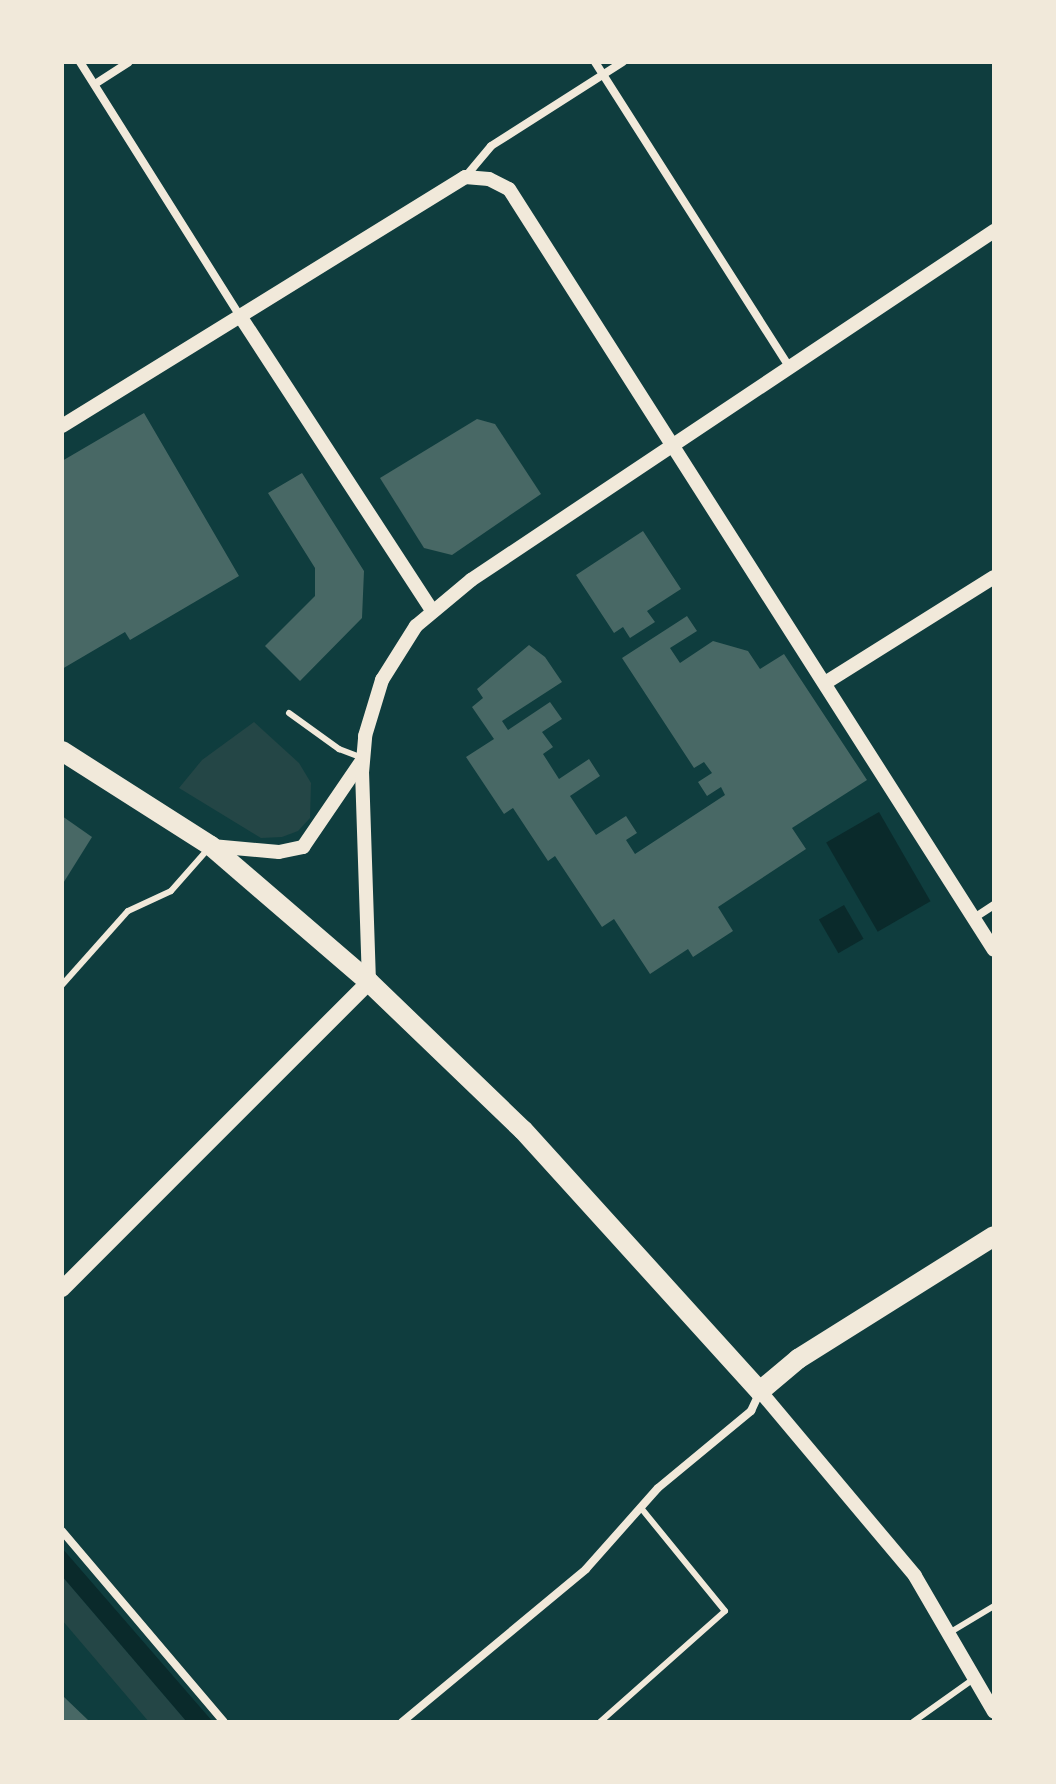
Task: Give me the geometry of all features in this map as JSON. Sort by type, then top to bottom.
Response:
[{"type":"main road","points":[[62,751],[211,846],[369,982],[532,1139],[760,1391],[798,1359],[994,1236]]},
{"type":"main road","points":[[62,1289],[369,982]]},
{"type":"street","points":[[80,62],[242,319],[432,610]]},
{"type":"street","points":[[95,84],[129,62]]},
{"type":"street","points":[[595,62],[790,368]]},
{"type":"street","points":[[62,426],[242,319],[465,177],[491,146],[623,62]]},
{"type":"street","points":[[465,177],[489,179],[509,189],[675,443],[994,950]]},
{"type":"street","points":[[369,982],[363,758],[382,680],[402,643],[432,610],[675,443],[994,231]]},
{"type":"street","points":[[825,683],[994,577]]},
{"type":"street","points":[[211,846],[279,852],[303,847],[363,758]]},
{"type":"street","points":[[974,918],[994,905]]},
{"type":"street","points":[[402,1722],[586,1569],[641,1508],[751,1411],[760,1391],[892,1545],[949,1633],[994,1712]]},
{"type":"street","points":[[62,1531],[224,1722]]},
{"type":"lane","points":[[289,713],[339,749],[363,758]]},
{"type":"lane","points":[[62,985],[128,911],[171,891],[211,846]]},
{"type":"lane","points":[[600,1722],[725,1611],[641,1508]]},
{"type":"lane","points":[[949,1633],[994,1606]]},
{"type":"lane","points":[[913,1722],[975,1678]]},
{"type":"shaded area","points":[[254,722],[299,763],[311,783],[310,818],[298,831],[282,837],[261,838],[179,788],[202,760]]},
{"type":"shaded area","points":[[879,812],[930,901],[878,932],[826,842]]},
{"type":"shaded area","points":[[844,905],[864,939],[838,953],[819,919]]},
{"type":"shaded area","points":[[62,1548],[213,1722],[187,1722],[62,1576]]},
{"type":"shaded area","points":[[62,1576],[187,1722],[149,1722],[62,1620]]},
{"type":"building","points":[[144,413],[239,576],[130,640],[125,632],[62,669],[62,461]]},
{"type":"building","points":[[477,419],[495,424],[541,494],[452,555],[424,548],[380,478]]},
{"type":"building","points":[[302,473],[364,571],[362,618],[300,681],[265,646],[315,596],[315,568],[268,493]]},
{"type":"building","points":[[643,531],[681,589],[647,611],[655,622],[630,638],[623,627],[614,633],[576,575]]},
{"type":"building","points":[[687,616],[697,631],[670,648],[680,663],[713,641],[748,651],[760,669],[784,654],[867,780],[792,828],[806,849],[718,907],[733,931],[693,957],[688,949],[650,974],[614,919],[602,927],[555,856],[548,861],[513,808],[504,814],[466,757],[494,739],[472,707],[483,698],[477,689],[529,645],[545,657],[562,682],[502,721],[508,730],[550,702],[562,719],[542,732],[553,747],[543,754],[559,779],[589,759],[600,776],[570,796],[596,835],[626,816],[637,833],[626,840],[635,854],[725,795],[721,787],[707,796],[698,782],[712,773],[704,762],[694,768],[622,658]]},
{"type":"building","points":[[62,816],[92,837],[62,885]]},
{"type":"building","points":[[64,1697],[88,1720],[86,1722],[62,1722]]}]
